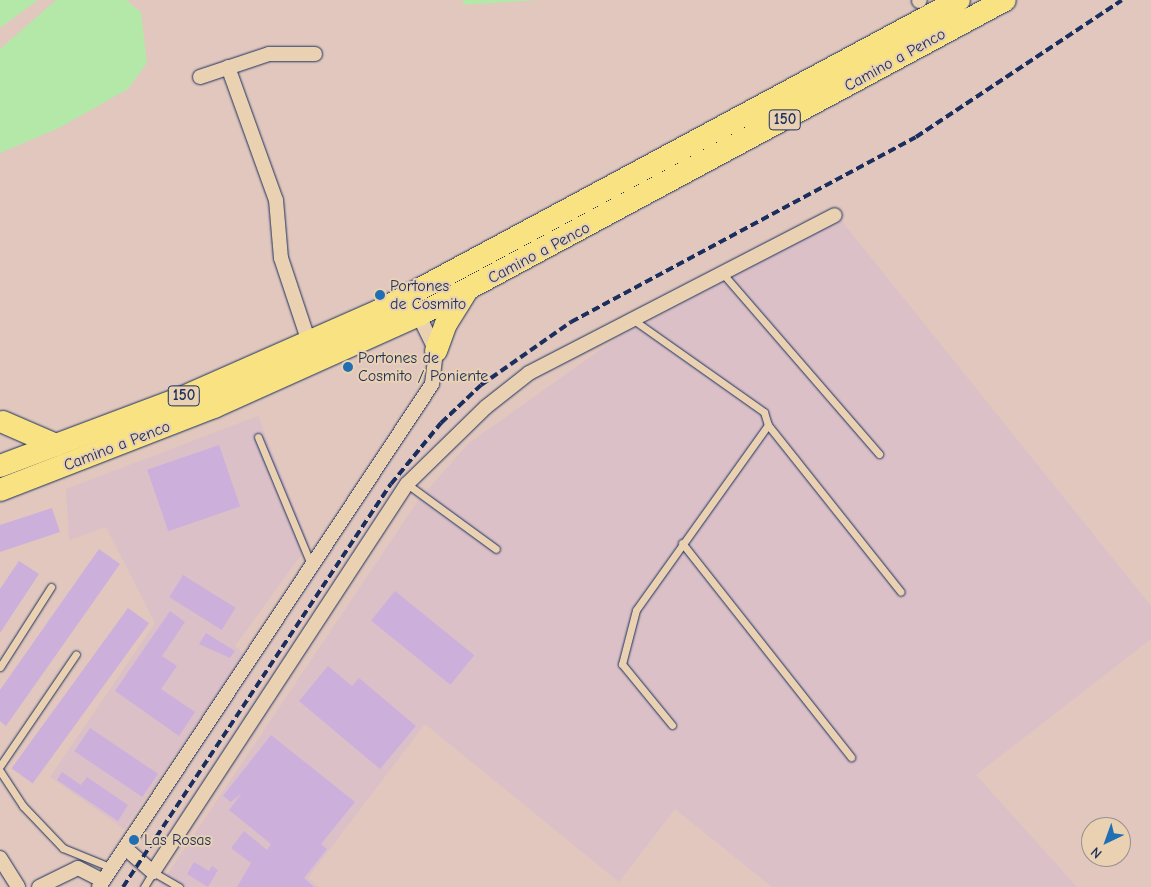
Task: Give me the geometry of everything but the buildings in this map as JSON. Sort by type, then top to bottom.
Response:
[{"type":"highway","name":"Camino a Penco","points":[[0,490],[232,400],[414,305],[959,0]]},
{"type":"highway","name":"Camino a Penco","points":[[0,466],[309,342],[414,305],[467,291],[1005,0]]},
{"type":"highway","points":[[914,25],[919,1]]},
{"type":"highway","points":[[436,350],[446,324],[467,291]]},
{"type":"highway","points":[[1,420],[56,445]]},
{"type":"street","points":[[200,77],[269,54],[315,54]]},
{"type":"street","points":[[228,67],[273,190],[282,258],[309,342]]},
{"type":"street","points":[[125,848],[153,872],[407,484],[529,372],[635,321],[835,215]]},
{"type":"street","points":[[39,887],[78,868],[101,884],[312,568],[432,384],[436,350],[414,305]]},
{"type":"street","points":[[0,858],[18,887]]},
{"type":"lane","points":[[724,274],[879,454]]},
{"type":"lane","points":[[635,321],[764,412],[768,425],[901,592]]},
{"type":"lane","points":[[672,725],[622,664],[636,610],[768,425]]},
{"type":"lane","points":[[258,437],[312,568]]},
{"type":"lane","points":[[407,484],[496,549]]},
{"type":"lane","points":[[682,543],[851,757]]},
{"type":"lane","points":[[0,666],[51,587]]},
{"type":"lane","points":[[0,766],[76,654]]},
{"type":"lane","points":[[0,772],[24,806],[63,848],[112,868]]},
{"type":"lane","points":[[144,887],[153,872],[179,887]]},
{"type":"shaded area","points":[[840,219],[1151,606],[1151,639],[976,775],[1077,887],[772,887],[675,809],[619,882],[425,724],[308,878],[319,887],[159,887],[417,502],[469,443],[617,338]]},
{"type":"shaded area","points":[[258,416],[309,544],[235,646],[245,654],[124,829],[50,777],[155,623],[106,527],[69,540],[66,489]]},
{"type":"green space","points":[[0,0],[38,0],[0,28]]},
{"type":"green space","points":[[56,0],[126,0],[141,12],[147,63],[128,89],[59,128],[0,153],[0,49]]},
{"type":"green space","points":[[463,0],[540,0],[463,5]]},
{"type":"railway","points":[[123,887],[391,484],[441,423],[481,385],[571,322],[916,137],[1122,0]]},
{"type":"place","name":"Portones de Cosmito","points":[[380,295]]},
{"type":"place","name":"Portones de Cosmito / Poniente","points":[[348,367]]},
{"type":"place","name":"Las Rosas","points":[[134,840]]}]
